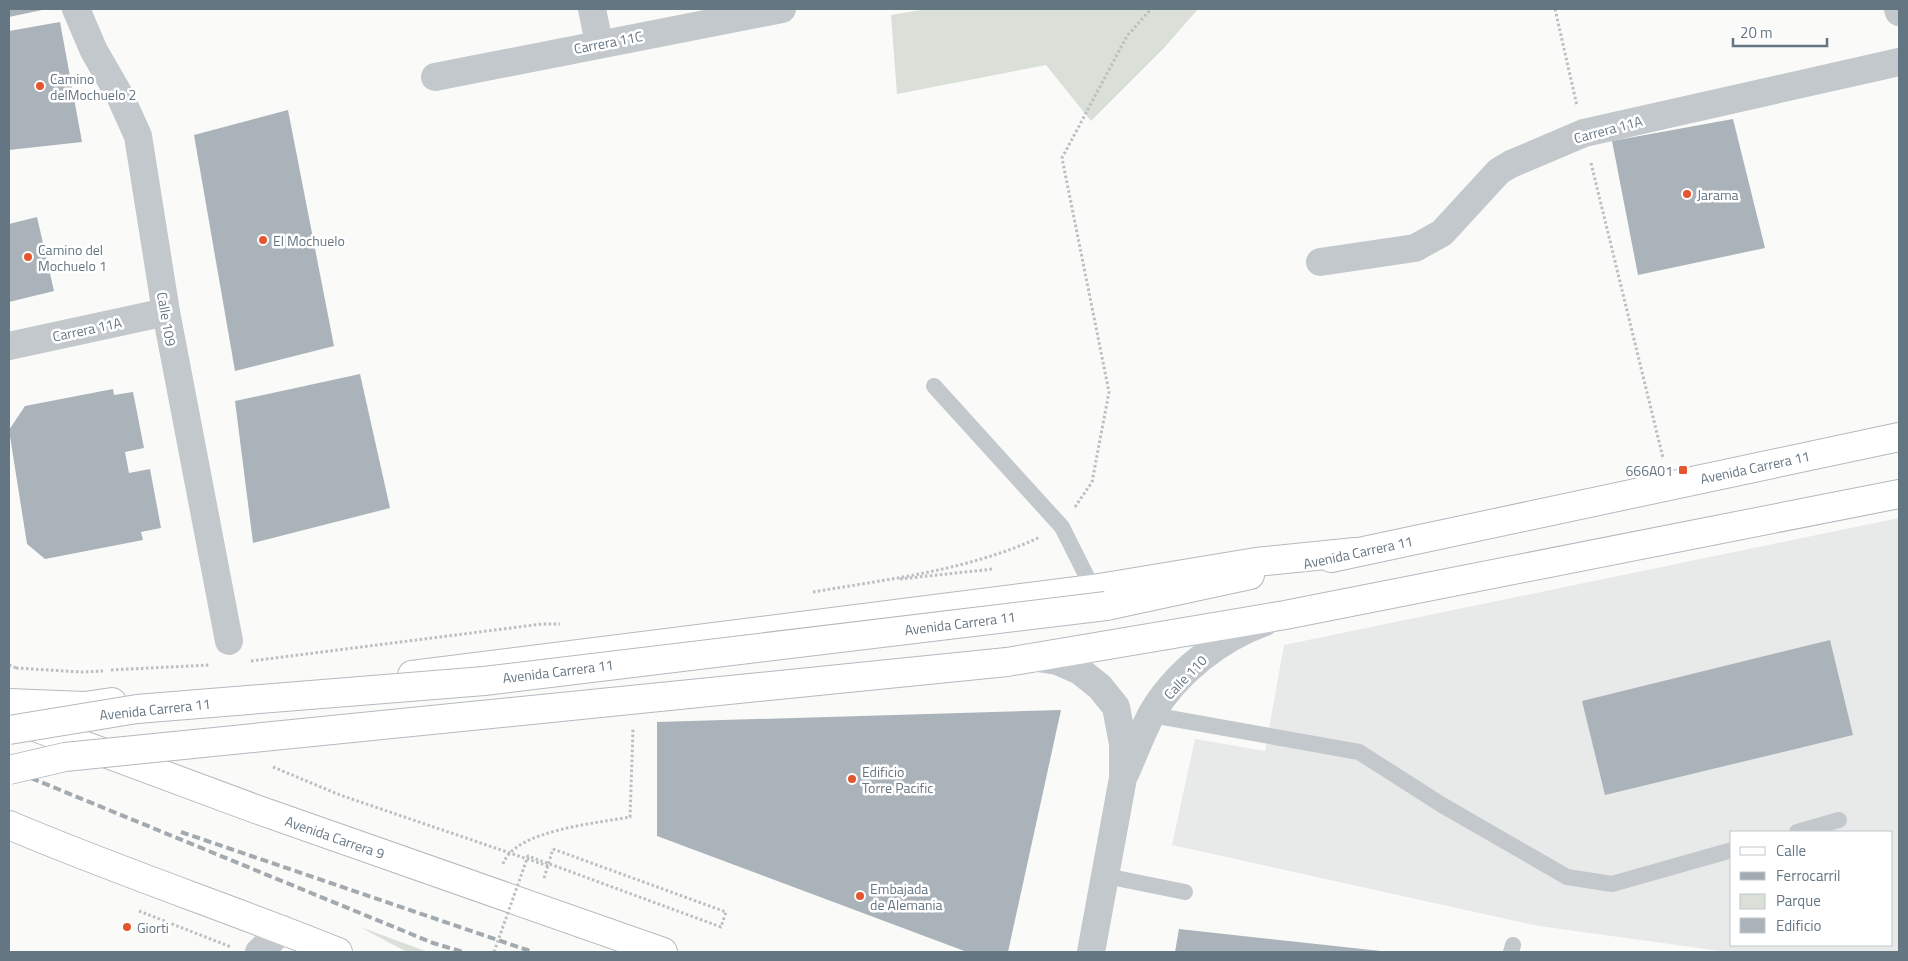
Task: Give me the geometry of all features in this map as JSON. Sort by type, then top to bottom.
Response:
[{"type":"main road","name":"Avenida Carrera 11","points":[[9,730],[137,709],[484,681],[1099,598],[1354,552],[1899,437]]},
{"type":"main road","points":[[9,770],[65,757],[1019,659],[1285,616],[1899,494]]},
{"type":"main road","points":[[9,702],[85,706],[405,676],[1099,598]]},
{"type":"main road","name":"Avenida Carrera 9","points":[[9,717],[253,808],[663,952]]},
{"type":"main road","points":[[9,825],[81,856],[282,929],[338,952]]},
{"type":"street","name":"Calle 109","points":[[76,9],[94,51],[120,96],[138,136],[166,312],[235,652]]},
{"type":"street","points":[[592,9],[599,43]]},
{"type":"street","name":"Carrera 11C","points":[[434,77],[599,43],[782,9]]},
{"type":"street","name":"Carrera 11A","points":[[1320,262],[1415,248],[1442,234],[1499,171],[1584,133],[1899,62]]},
{"type":"street","name":"Carrera 11A","points":[[9,346],[166,312]]},
{"type":"street","name":"Calle 110","points":[[1091,952],[1124,778],[1152,715],[1172,687],[1196,663],[1223,642],[1253,626],[1285,616]]},
{"type":"street","name":"Calle 110","points":[[1019,659],[1056,661],[1080,671],[1100,687],[1116,708],[1122,744],[1124,778]]},
{"type":"street","points":[[259,952],[282,929]]},
{"type":"lane","points":[[934,386],[1062,527],[1099,598]]},
{"type":"lane","points":[[1152,715],[1359,752],[1442,805],[1567,877],[1612,884],[1730,851]]},
{"type":"lane","points":[[1800,831],[1839,820]]},
{"type":"lane","points":[[1106,876],[1185,892]]},
{"type":"path","points":[[810,592],[926,572],[1015,549],[1062,527],[1092,482],[1109,392],[1062,158],[1128,36],[1152,9]]},
{"type":"path","points":[[1555,9],[1670,485]]},
{"type":"path","points":[[235,652],[542,624],[570,624]]},
{"type":"path","points":[[16,668],[82,672],[211,665]]},
{"type":"path","points":[[496,894],[504,861],[515,848],[534,837],[630,816],[633,720]]},
{"type":"path","points":[[494,952],[528,856],[720,927],[726,912],[553,849]]},
{"type":"shaded area","points":[[1899,518],[1899,952],[1728,952],[1539,926],[1172,845],[1195,739],[1265,751],[1284,645]]},
{"type":"green space","points":[[927,9],[1198,9],[1164,48],[1091,121],[1046,65],[897,94],[891,15]]},
{"type":"green space","points":[[360,927],[428,952],[407,952]]},
{"type":"building","points":[[9,9],[42,9],[42,10],[9,17]]},
{"type":"building","name":"Camino delMochuelo 2","points":[[60,22],[82,142],[9,150],[9,31]]},
{"type":"building","name":"El Mochuelo","points":[[288,110],[334,346],[235,371],[194,135]]},
{"type":"building","name":"Jarama","points":[[1733,119],[1765,248],[1638,275],[1612,141]]},
{"type":"building","name":"Camino del Mochuelo 1","points":[[37,217],[54,291],[9,302],[9,224]]},
{"type":"building","points":[[360,374],[390,508],[253,543],[235,401]]},
{"type":"building","points":[[113,389],[114,395],[133,392],[144,448],[125,452],[129,473],[150,469],[161,528],[141,532],[143,540],[45,559],[27,544],[9,430],[25,406]]},
{"type":"building","points":[[1830,640],[1853,735],[1605,795],[1582,701]]},
{"type":"building","name":"Edificio Torre Pacific","points":[[1061,710],[1008,952],[967,952],[657,836],[657,722]]},
{"type":"building","points":[[1179,929],[1381,951],[1381,952],[1175,952]]},
{"type":"railway","points":[[9,769],[433,943],[463,952]]},
{"type":"railway","points":[[181,832],[533,952]]},
{"type":"place","name":"Camino delMochuelo 2","points":[[40,86]]},
{"type":"place","name":"Jarama","points":[[1687,194]]},
{"type":"place","name":"El Mochuelo","points":[[263,240]]},
{"type":"place","name":"Camino del Mochuelo 1","points":[[28,257]]},
{"type":"place","name":"666A01","points":[[1683,470]]},
{"type":"place","name":"Edificio Torre Pacific","points":[[852,779]]},
{"type":"place","name":"Embajada de Alemania","points":[[860,896]]},
{"type":"place","name":"Giorti","points":[[127,927]]}]
